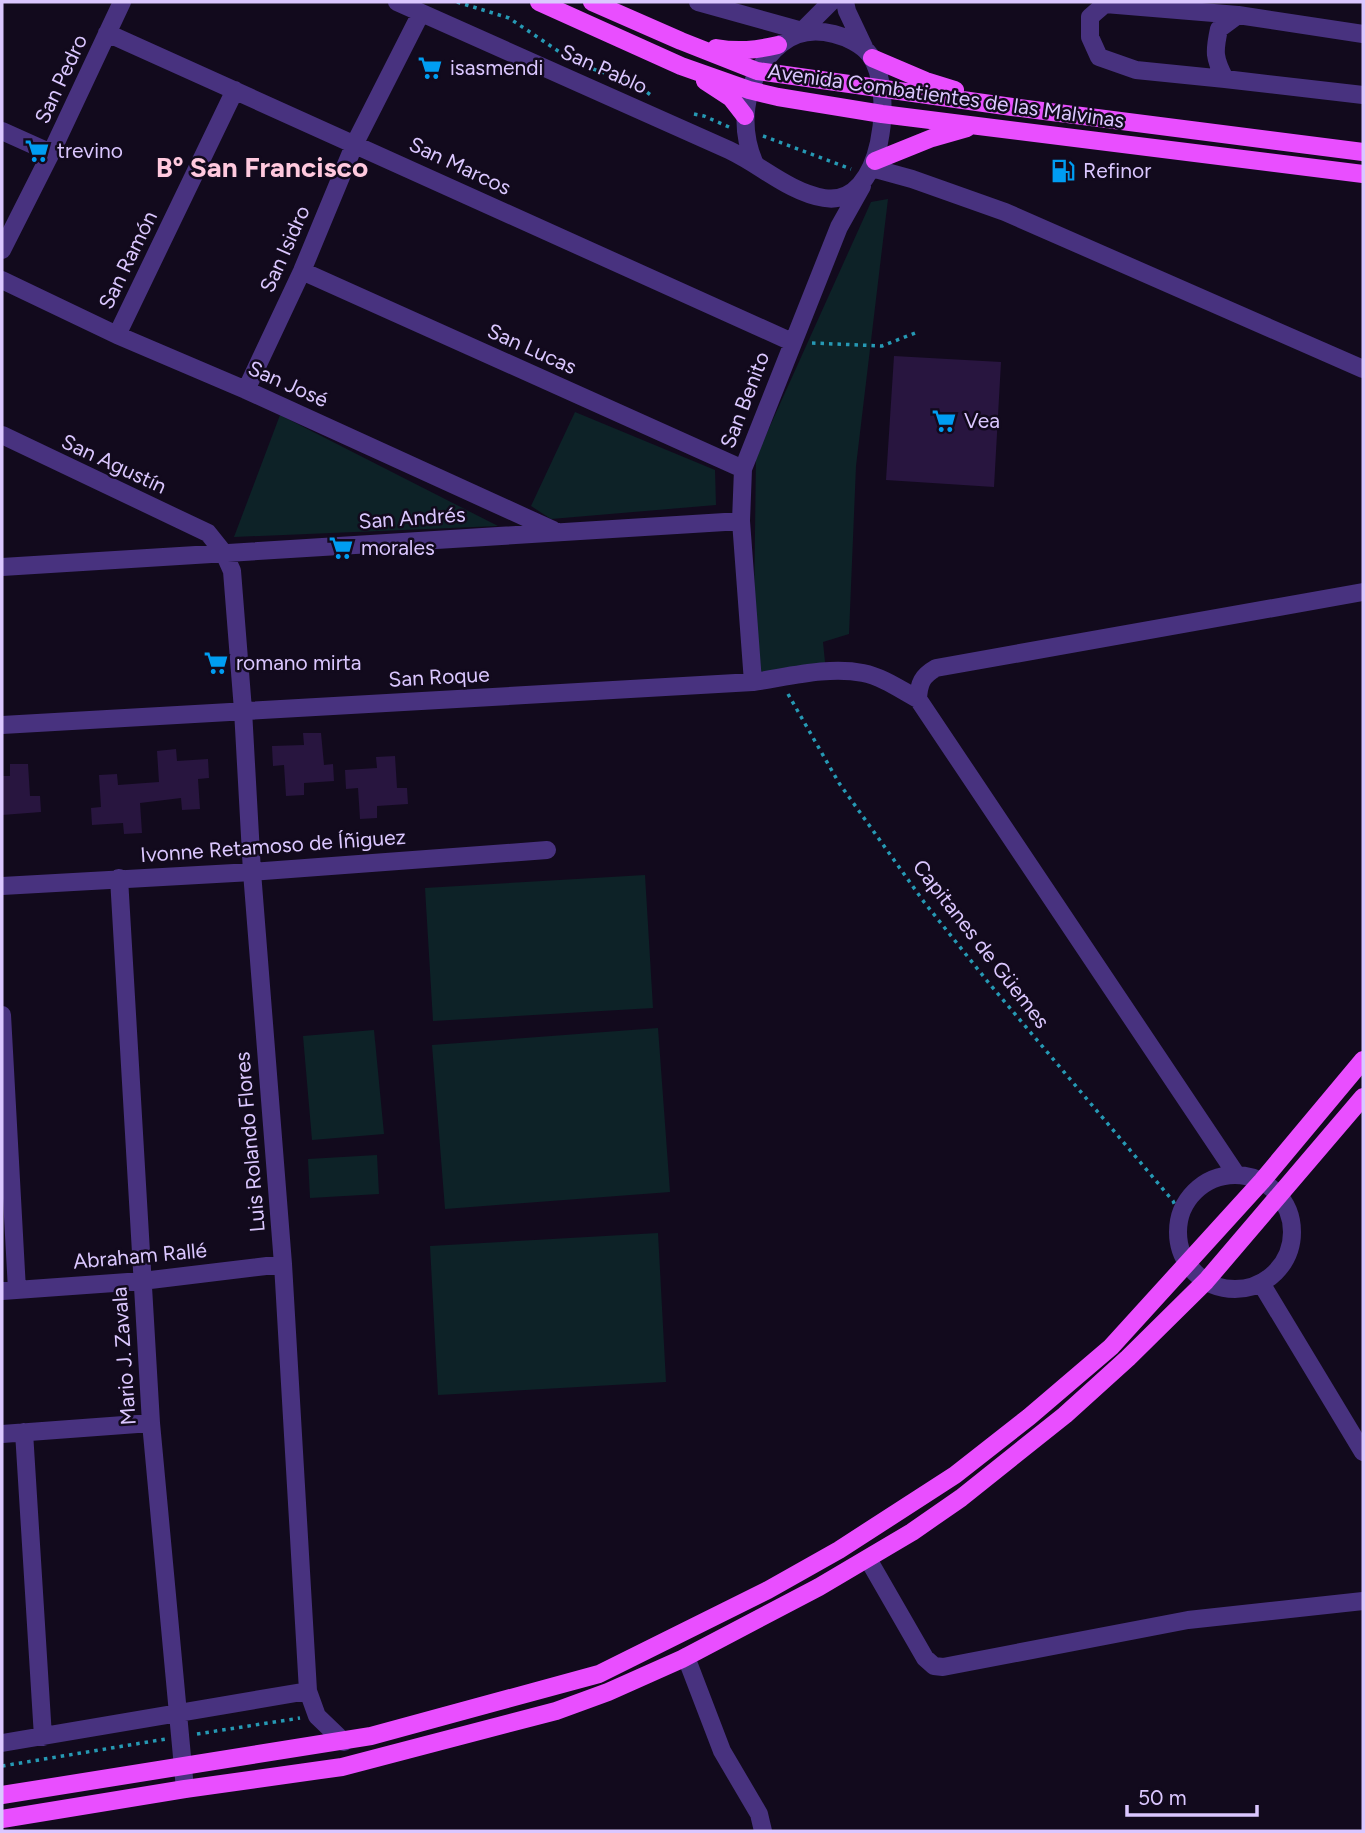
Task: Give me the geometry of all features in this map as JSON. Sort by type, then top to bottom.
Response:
[{"type":"main road","name":"Avenida Combatientes de las Malvinas","points":[[539,2],[681,66],[749,90],[778,97],[882,114],[1363,174]]},
{"type":"main road","name":"Avenida Combatientes de las Malvinas","points":[[592,2],[757,71],[1363,152]]},
{"type":"main road","points":[[681,41],[733,51],[778,45]]},
{"type":"main road","points":[[869,54],[926,81],[1012,107]]},
{"type":"main road","points":[[681,66],[731,98],[745,122]]},
{"type":"main road","points":[[872,168],[932,138],[977,126]]},
{"type":"main road","points":[[2,1795],[344,1742],[599,1674],[768,1590],[839,1550],[955,1475],[1029,1418],[1111,1347],[1182,1261],[1262,1181],[1363,1060]]},
{"type":"main road","points":[[2,1819],[185,1788],[330,1769],[422,1748],[581,1703],[685,1657],[868,1559],[961,1498],[1065,1415],[1206,1281],[1363,1097]]},
{"type":"street","name":"San Pedro","points":[[2,250],[122,2]]},
{"type":"street","name":"San Pablo","points":[[397,2],[754,162],[777,179],[824,198]]},
{"type":"street","points":[[698,2],[802,31],[823,31],[838,35],[869,54]]},
{"type":"street","points":[[754,162],[747,145],[745,122],[749,90],[757,71],[778,45],[802,31],[831,2]]},
{"type":"street","name":"San Benito","points":[[753,682],[741,521],[743,469],[839,228],[872,168],[882,124],[880,88],[869,54],[853,27],[845,2]]},
{"type":"street","points":[[1363,34],[1238,15],[1105,4],[1090,17],[1090,37],[1099,57],[1136,70],[1363,95]]},
{"type":"street","name":"San Isidro","points":[[246,390],[302,271],[355,143],[421,13]]},
{"type":"street","points":[[1225,79],[1217,65],[1214,52],[1219,29],[1238,15]]},
{"type":"street","name":"San Marcos","points":[[107,33],[792,342]]},
{"type":"street","name":"San Ramón","points":[[117,335],[235,90]]},
{"type":"street","points":[[2,131],[51,153]]},
{"type":"street","points":[[839,228],[835,215],[824,198],[847,195],[872,168],[1005,212],[1363,369]]},
{"type":"street","name":"San Lucas","points":[[302,271],[743,469]]},
{"type":"street","name":"San José","points":[[2,280],[117,335],[246,390],[556,531]]},
{"type":"street","name":"San Agustín","points":[[2,435],[208,533]]},
{"type":"street","name":"San Andrés","points":[[2,566],[741,521]]},
{"type":"street","name":"Luis Rolando Flores","points":[[208,533],[224,553],[232,571],[243,710],[251,872],[283,1264],[308,1691],[317,1716],[344,1742]]},
{"type":"street","points":[[1236,1174],[918,699],[919,684],[925,674],[936,668],[1363,592]]},
{"type":"street","name":"San Roque","points":[[2,725],[753,682],[826,672],[862,673],[876,677],[918,699]]},
{"type":"street","name":"Ivonne Retamoso de Íñiguez","points":[[2,886],[251,872],[547,850]]},
{"type":"street","name":"Mario J. Zavala","points":[[119,878],[151,1423],[185,1788]]},
{"type":"street","points":[[2,1024],[9,1291]]},
{"type":"street","points":[[1236,1174],[1262,1181],[1280,1195],[1289,1210],[1293,1227],[1292,1244],[1286,1260],[1275,1273],[1261,1283],[1243,1289],[1224,1288],[1206,1281],[1182,1261],[1179,1225],[1187,1200],[1200,1185],[1217,1177],[1236,1174]]},
{"type":"street","name":"Abraham Rallé","points":[[9,1291],[142,1281],[283,1264]]},
{"type":"street","points":[[1261,1283],[1363,1452]]},
{"type":"street","points":[[2,1434],[151,1423]]},
{"type":"street","points":[[24,1432],[43,1737]]},
{"type":"street","points":[[868,1559],[925,1658],[934,1666],[957,1664],[1188,1620],[1363,1601]]},
{"type":"street","points":[[685,1657],[722,1751],[758,1814],[763,1831]]},
{"type":"street","points":[[2,1743],[308,1691]]},
{"type":"path","points":[[457,2],[509,18],[572,60]]},
{"type":"path","points":[[584,66],[636,84],[661,102]]},
{"type":"path","points":[[685,113],[704,116],[733,128],[745,122],[872,168]]},
{"type":"path","points":[[792,342],[883,346],[915,333]]},
{"type":"path","name":"Capitanes de Güemes","points":[[785,689],[839,783],[924,902],[1173,1201],[1179,1225]]},
{"type":"path","points":[[1179,1225],[1182,1261]]},
{"type":"path","points":[[2,1766],[317,1716]]},
{"type":"green space","points":[[888,199],[856,466],[849,634],[823,642],[826,672],[753,682],[756,457],[871,202]]},
{"type":"green space","points":[[575,412],[715,470],[716,505],[551,519],[531,506]]},
{"type":"green space","points":[[280,415],[498,526],[234,537]]},
{"type":"green space","points":[[645,875],[653,1008],[433,1021],[425,888]]},
{"type":"green space","points":[[658,1028],[670,1192],[445,1209],[432,1045]]},
{"type":"green space","points":[[374,1030],[384,1134],[312,1140],[303,1036]]},
{"type":"green space","points":[[377,1155],[379,1194],[310,1198],[308,1159]]},
{"type":"green space","points":[[658,1233],[666,1382],[438,1395],[430,1246]]},
{"type":"building","name":"Vea","points":[[894,356],[1001,362],[994,487],[886,480]]},
{"type":"building","points":[[303,733],[321,733],[324,765],[333,764],[334,781],[304,783],[304,795],[286,796],[284,765],[273,766],[272,746],[304,745]]},
{"type":"building","points":[[176,749],[177,761],[208,759],[209,778],[198,779],[200,809],[182,810],[181,798],[140,803],[142,833],[124,834],[123,823],[92,825],[91,808],[101,807],[99,775],[117,774],[118,785],[159,782],[157,751]]},
{"type":"building","points":[[395,756],[397,788],[407,788],[408,804],[377,806],[377,818],[360,819],[358,788],[346,789],[345,770],[377,768],[376,757]]},
{"type":"building","points":[[10,764],[28,764],[30,796],[40,796],[41,812],[2,815],[2,776],[10,776]]},
{"type":"place","name":"isasmendi","points":[[430,68]]},
{"type":"place","name":"trevino","points":[[37,151]]},
{"type":"place","name":"Refinor","points":[[1063,171]]},
{"type":"place","name":"Vea","points":[[944,421]]},
{"type":"place","name":"morales","points":[[341,548]]},
{"type":"place","name":"romano mirta","points":[[216,663]]},
{"type":"district","name":"Bº San Francisco","points":[[262,167]]}]
